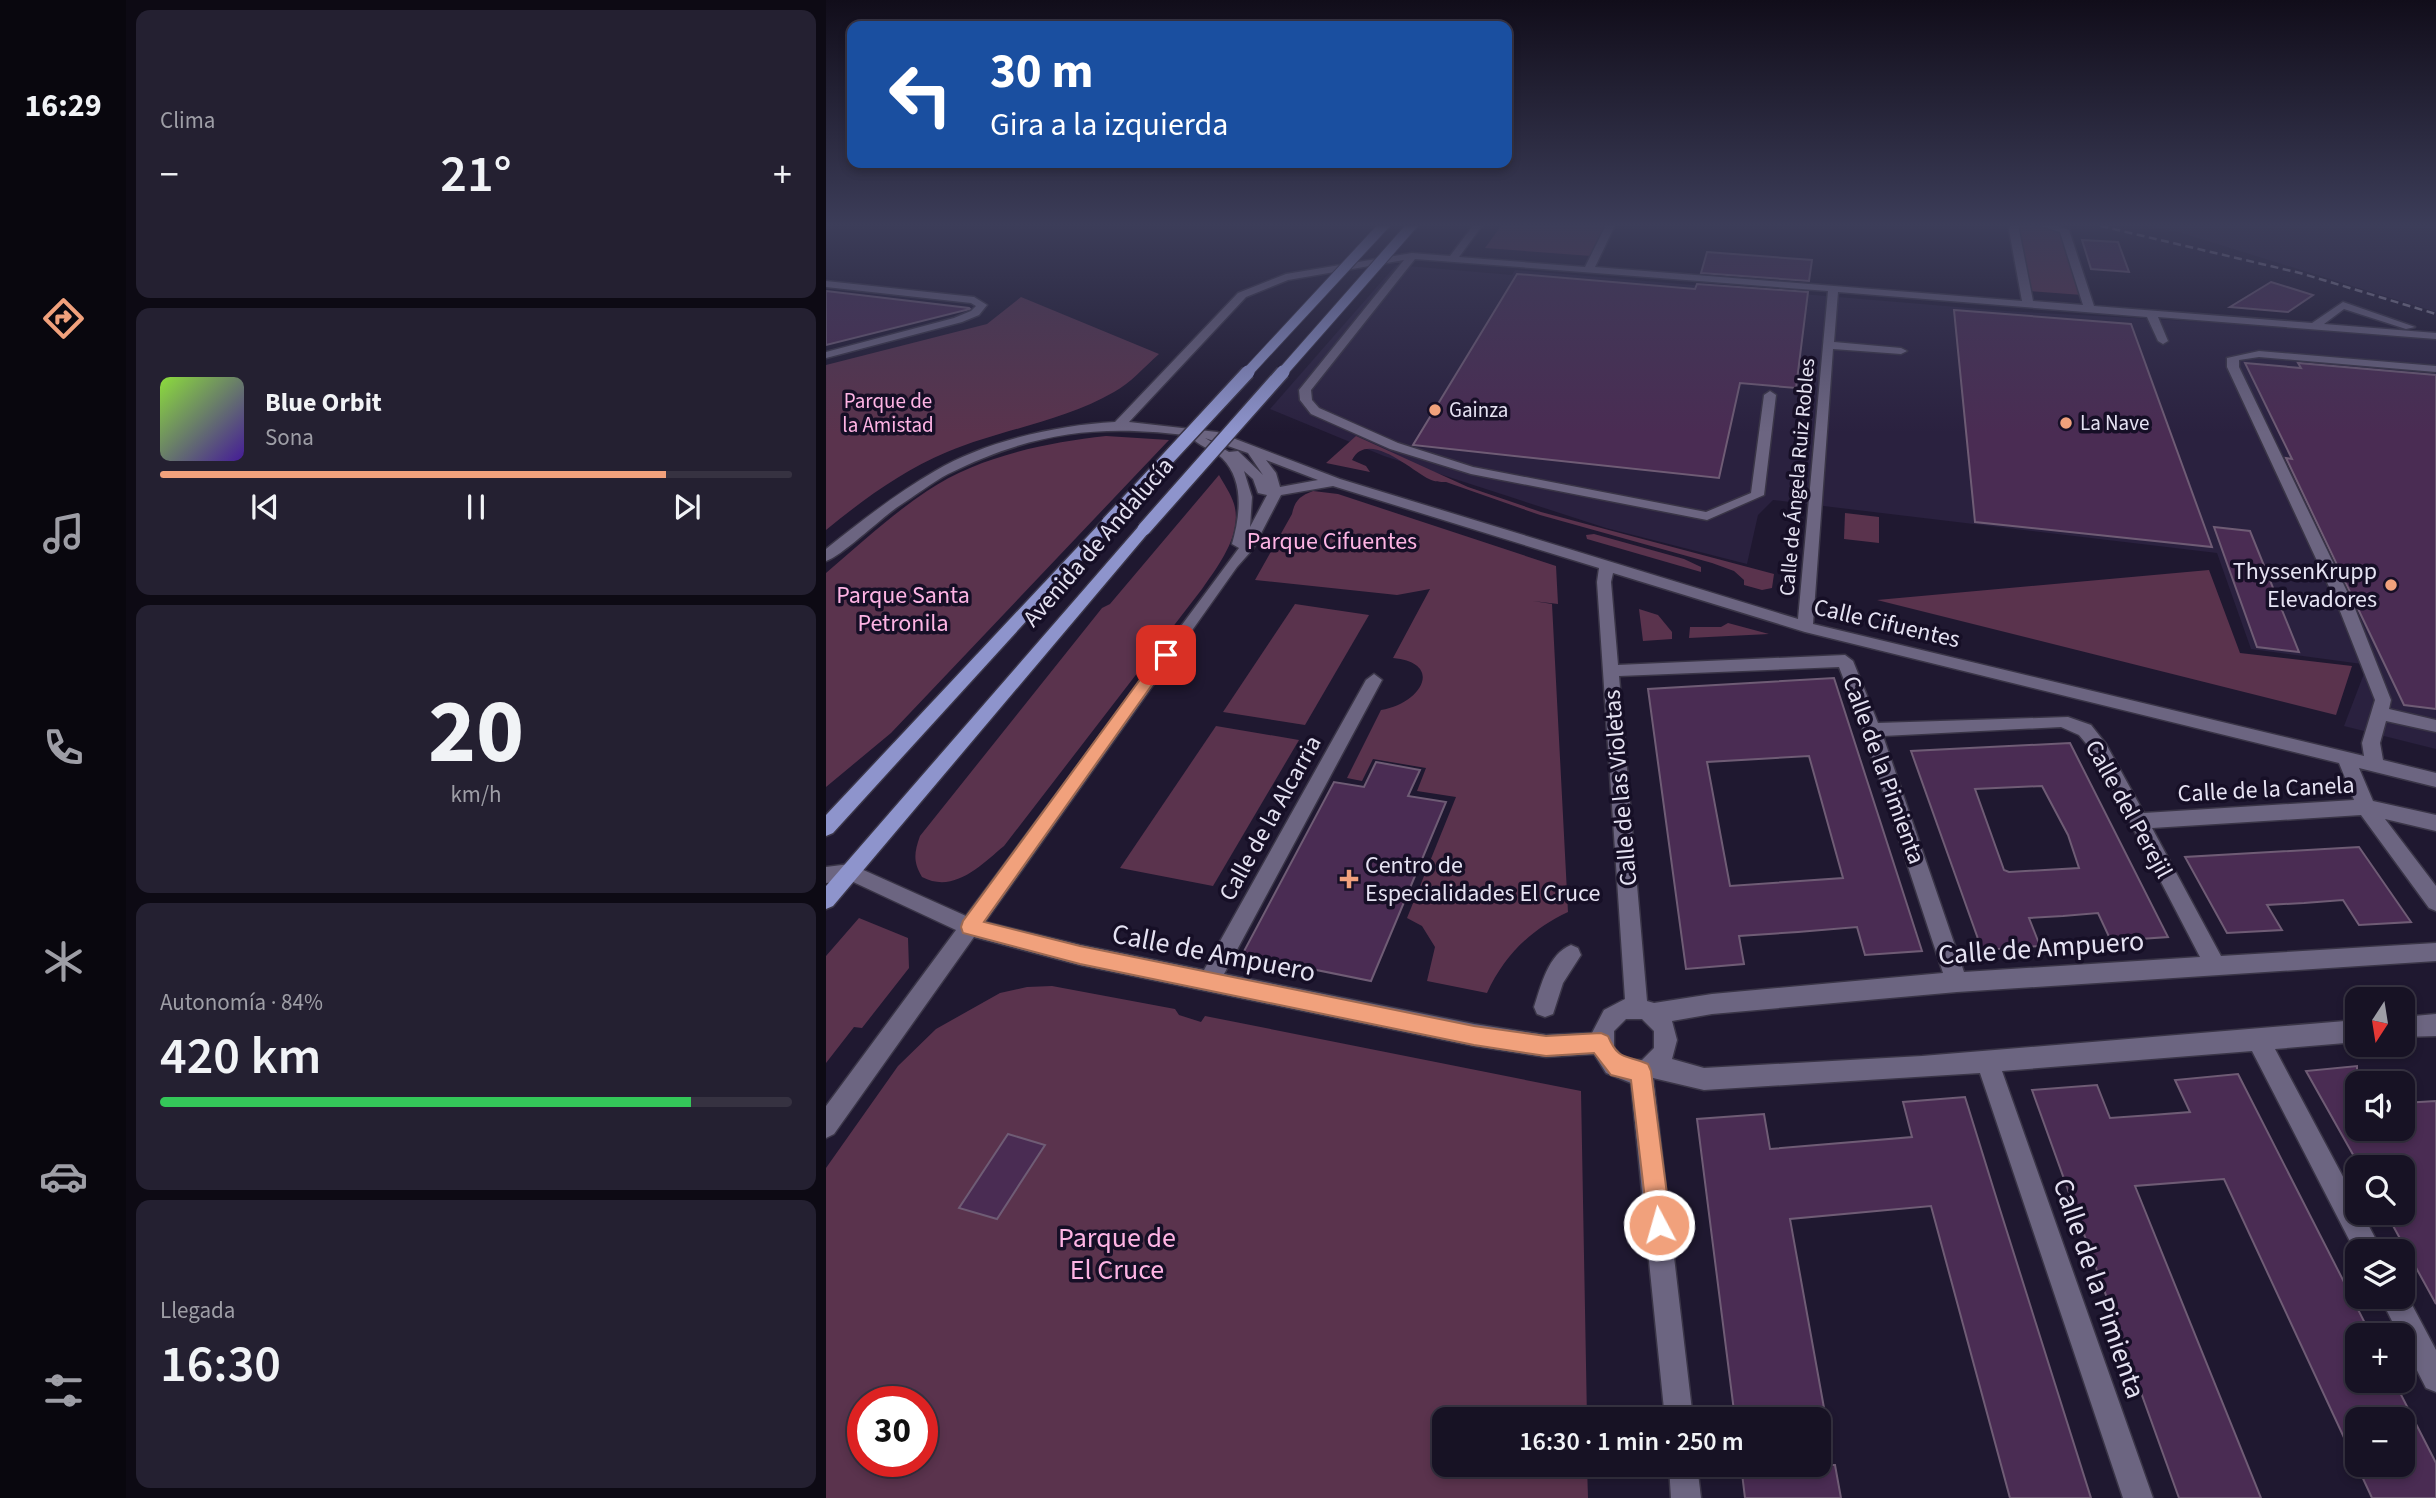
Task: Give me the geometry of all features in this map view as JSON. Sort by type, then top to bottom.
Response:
[{"type":"main road","name":"Avenida de Andalucía","points":[[826,828],[1321,293]]},
{"type":"main road","name":"Avenida de Andalucía","points":[[826,900],[1144,529],[1352,293]]},
{"type":"street","points":[[826,355],[971,315],[982,305],[974,300],[908,293]]},
{"type":"street","points":[[1119,425],[1242,295],[1247,293]]},
{"type":"street","points":[[1383,293],[1305,390],[1306,400],[1315,411],[1394,446],[1471,470],[1707,516],[1757,495],[1770,395]]},
{"type":"street","name":"Calle de Ángela Ruiz Robles","points":[[1805,627],[1833,293]]},
{"type":"street","points":[[1897,293],[2436,335]]},
{"type":"street","points":[[2026,293],[2028,303]]},
{"type":"street","points":[[2085,293],[2089,308]]},
{"type":"street","points":[[2315,326],[2343,305],[2436,335]]},
{"type":"street","points":[[2151,313],[2163,341]]},
{"type":"street","points":[[1828,345],[1901,351]]},
{"type":"street","points":[[2375,766],[2372,734],[2383,700],[2346,606],[2233,368],[2233,358],[2259,354],[2436,369]]},
{"type":"street","points":[[826,556],[873,517],[942,472],[1002,447],[1073,428],[1119,425],[1163,428],[1231,452],[1264,475]]},
{"type":"street","name":"Calle Cifuentes","points":[[1163,428],[1213,435],[1335,482],[1805,627],[2436,780]]},
{"type":"street","points":[[1206,442],[1237,466],[1246,494],[1246,522],[1232,564]]},
{"type":"street","points":[[826,1126],[1232,564],[1246,549],[1275,493],[1254,452]]},
{"type":"street","points":[[1246,494],[1264,475],[1293,467]]},
{"type":"street","name":"Calle Cifuentes","points":[[1275,493],[1305,484],[1335,482]]},
{"type":"street","name":"Calle de las Violetas","points":[[1607,566],[1604,582],[1610,671],[1644,1011]]},
{"type":"street","name":"Calle de la Pimienta","points":[[1610,671],[1845,661],[1872,730],[1957,982]]},
{"type":"street","name":"Calle de la Alcarria","points":[[1209,981],[1374,680]]},
{"type":"street","points":[[2378,713],[2436,726]]},
{"type":"street","name":"Calle del Perejil","points":[[1872,730],[2062,721],[2085,730],[2100,749],[2215,965]]},
{"type":"street","points":[[2346,759],[2366,807],[2436,902]]},
{"type":"street","name":"Calle de la Canela","points":[[2138,821],[2366,807],[2436,823]]},
{"type":"street","points":[[826,875],[850,872]]},
{"type":"street","name":"Calle de Ampuero","points":[[850,872],[970,927],[1080,955],[1474,1035],[1546,1046],[1601,1043]]},
{"type":"street","name":"Calle de Ampuero","points":[[1644,1011],[1957,982],[2436,952]]},
{"type":"street","points":[[1545,1007],[1554,978],[1571,955]]},
{"type":"street","points":[[1648,1068],[1661,1057],[1666,1038],[1664,1028],[1644,1011],[1628,1009],[1611,1018],[1601,1033],[1604,1053],[1619,1068],[1648,1068],[1704,1079],[2345,1032]]},
{"type":"street","points":[[2415,1026],[2436,1025]]},
{"type":"street","points":[[2258,1040],[2363,1239]]},
{"type":"street","name":"Calle de la Pimienta","points":[[1987,1060],[2138,1498]]},
{"type":"street","points":[[1648,1068],[1678,1407]]},
{"type":"street","points":[[2399,1309],[2436,1378]]},
{"type":"street","points":[[1684,1477],[1686,1498]]},
{"type":"shaded area","points":[[1372,293],[1789,293],[2005,311],[2279,326],[2436,339],[2436,749],[2344,726],[2365,671],[2362,664],[2251,649],[2217,553],[1773,500],[1758,515],[1747,564],[1606,528],[1384,456],[1270,409]]},
{"type":"shaded area","points":[[2375,293],[2436,293],[2436,312]]},
{"type":"green space","name":"Parque de la Amistad","points":[[1021,297],[1159,354],[1126,384],[1094,402],[1053,418],[968,444],[914,468],[869,497],[826,530],[826,365],[987,324]]},
{"type":"green space","name":"Parque Santa Petronila","points":[[1106,436],[1169,440],[891,733],[826,787],[826,573],[875,530],[947,479],[1013,453]]},
{"type":"green space","points":[[1356,436],[1468,487],[1541,512],[1774,574],[1772,588],[1762,590],[1744,585],[1744,580],[1734,571],[1712,563],[1540,515],[1446,482],[1431,480],[1379,450],[1359,452],[1352,460],[1366,466],[1370,472],[1326,463]]},
{"type":"green space","points":[[1219,475],[1234,504],[1235,527],[1227,549],[1202,589],[1004,846],[976,869],[956,880],[945,882],[922,877],[915,857],[920,836],[1102,608],[1110,604]]},
{"type":"green space","name":"Parque Cifuentes","points":[[1313,491],[1338,494],[1556,566],[1558,604],[1533,601],[1552,604],[1568,912],[1542,927],[1520,945],[1501,967],[1487,993],[1427,981],[1435,947],[1422,926],[1407,918],[1456,797],[1417,791],[1426,768],[1373,759],[1362,781],[1347,778],[1381,710],[1407,700],[1422,684],[1423,675],[1419,667],[1409,661],[1393,658],[1430,589],[1397,595],[1255,580],[1295,505],[1301,497]]},
{"type":"green space","points":[[1845,513],[1879,517],[1879,543],[1844,539]]},
{"type":"green space","points":[[1594,534],[1684,559],[1701,567],[1701,572],[1587,539],[1586,535]]},
{"type":"green space","points":[[2209,570],[2240,653],[2352,666],[2336,715],[1877,600]]},
{"type":"green space","points":[[1295,604],[1369,615],[1305,725],[1223,712]]},
{"type":"green space","points":[[1639,609],[1658,615],[1672,632],[1672,639],[1643,641]]},
{"type":"green space","points":[[1728,623],[1769,634],[1689,638],[1690,627],[1721,627]]},
{"type":"green space","points":[[1216,726],[1299,740],[1213,886],[1120,868]]},
{"type":"green space","points":[[859,918],[908,938],[909,968],[862,1028],[854,1027],[826,1063],[826,956]]},
{"type":"green space","name":"Parque de El Cruce","points":[[1052,986],[1175,1009],[1179,1015],[1201,1022],[1205,1016],[1581,1091],[1587,1407],[1432,1407],[1432,1477],[1587,1477],[1588,1498],[826,1498],[826,1168],[898,1066],[936,1029],[1000,993],[1027,987]]},
{"type":"building","points":[[826,293],[970,309],[826,345]]},
{"type":"building","points":[[1506,293],[1808,293],[1796,388],[1740,383],[1719,478],[1413,445]]},
{"type":"building","points":[[2253,293],[2313,295],[2288,312],[2230,307]]},
{"type":"building","name":"La Nave","points":[[1954,310],[2131,324],[2212,547],[1975,522]]},
{"type":"building","name":"ThyssenKrupp Elevadores","points":[[2245,363],[2301,368],[2298,363],[2436,375],[2436,709],[2404,705],[2286,458],[2292,459]]},
{"type":"building","points":[[2214,527],[2250,531],[2299,652],[2257,647]]},
{"type":"building","points":[[1834,678],[1922,951],[1865,955],[1857,927],[1739,936],[1744,964],[1686,969],[1648,689]],"holes":[[[1809,756],[1843,878],[1730,886],[1707,762]]]},
{"type":"building","points":[[2070,743],[2168,937],[2111,941],[2098,913],[2029,918],[2040,946],[1982,950],[1911,751]],"holes":[[[2042,786],[2068,835],[2079,868],[2009,872],[2004,870],[1975,789]]]},
{"type":"building","name":"Centro de Especialidades El Cruce","points":[[1376,762],[1420,770],[1408,796],[1446,802],[1371,981],[1242,955],[1334,782],[1364,787]]},
{"type":"building","points":[[2359,847],[2411,922],[2359,925],[2343,900],[2267,905],[2282,930],[2227,933],[2185,857]]},
{"type":"building","points":[[2357,1066],[2357,1071],[2345,1071],[2345,1140],[2306,1071]]},
{"type":"building","points":[[2238,1074],[2345,1284],[2345,1309],[2358,1309],[2365,1323],[2345,1323],[2345,1393],[2400,1393],[2407,1407],[2345,1407],[2345,1440],[2224,1179],[2135,1186],[2261,1498],[2179,1498],[2032,1090],[2097,1085],[2110,1118],[2190,1112],[2175,1080]]},
{"type":"building","points":[[1965,1097],[2091,1498],[2010,1498],[1931,1206],[1790,1219],[1824,1407],[1733,1407],[1697,1119],[1764,1114],[1770,1149],[1912,1137],[1903,1102]]},
{"type":"building","points":[[2436,1101],[2436,1304],[2415,1266],[2415,1239],[2400,1239],[2393,1225],[2415,1225],[2415,1155],[2353,1155],[2345,1141],[2415,1141],[2415,1102]]},
{"type":"building","points":[[1008,1134],[1045,1145],[997,1219],[959,1208]]},
{"type":"building","points":[[2415,1422],[2436,1463],[2436,1498],[2372,1498],[2362,1477],[2415,1477]]},
{"type":"building","points":[[1831,1465],[1835,1465],[1841,1498],[1745,1498],[1742,1477],[1831,1477]]},
{"type":"railway","points":[[2366,293],[2436,314]]},
{"type":"place","name":"Gainza","points":[[1435,410]]},
{"type":"place","name":"La Nave","points":[[2066,423]]},
{"type":"place","name":"ThyssenKrupp Elevadores","points":[[2391,585]]},
{"type":"place","name":"Centro de Especialidades El Cruce","points":[[1349,879]]},
{"type":"route","points":[[1166,655],[970,927],[1080,955],[1474,1035],[1546,1046],[1601,1043],[1610,1062],[1629,1072],[1641,1071],[1659,1225]]}]
